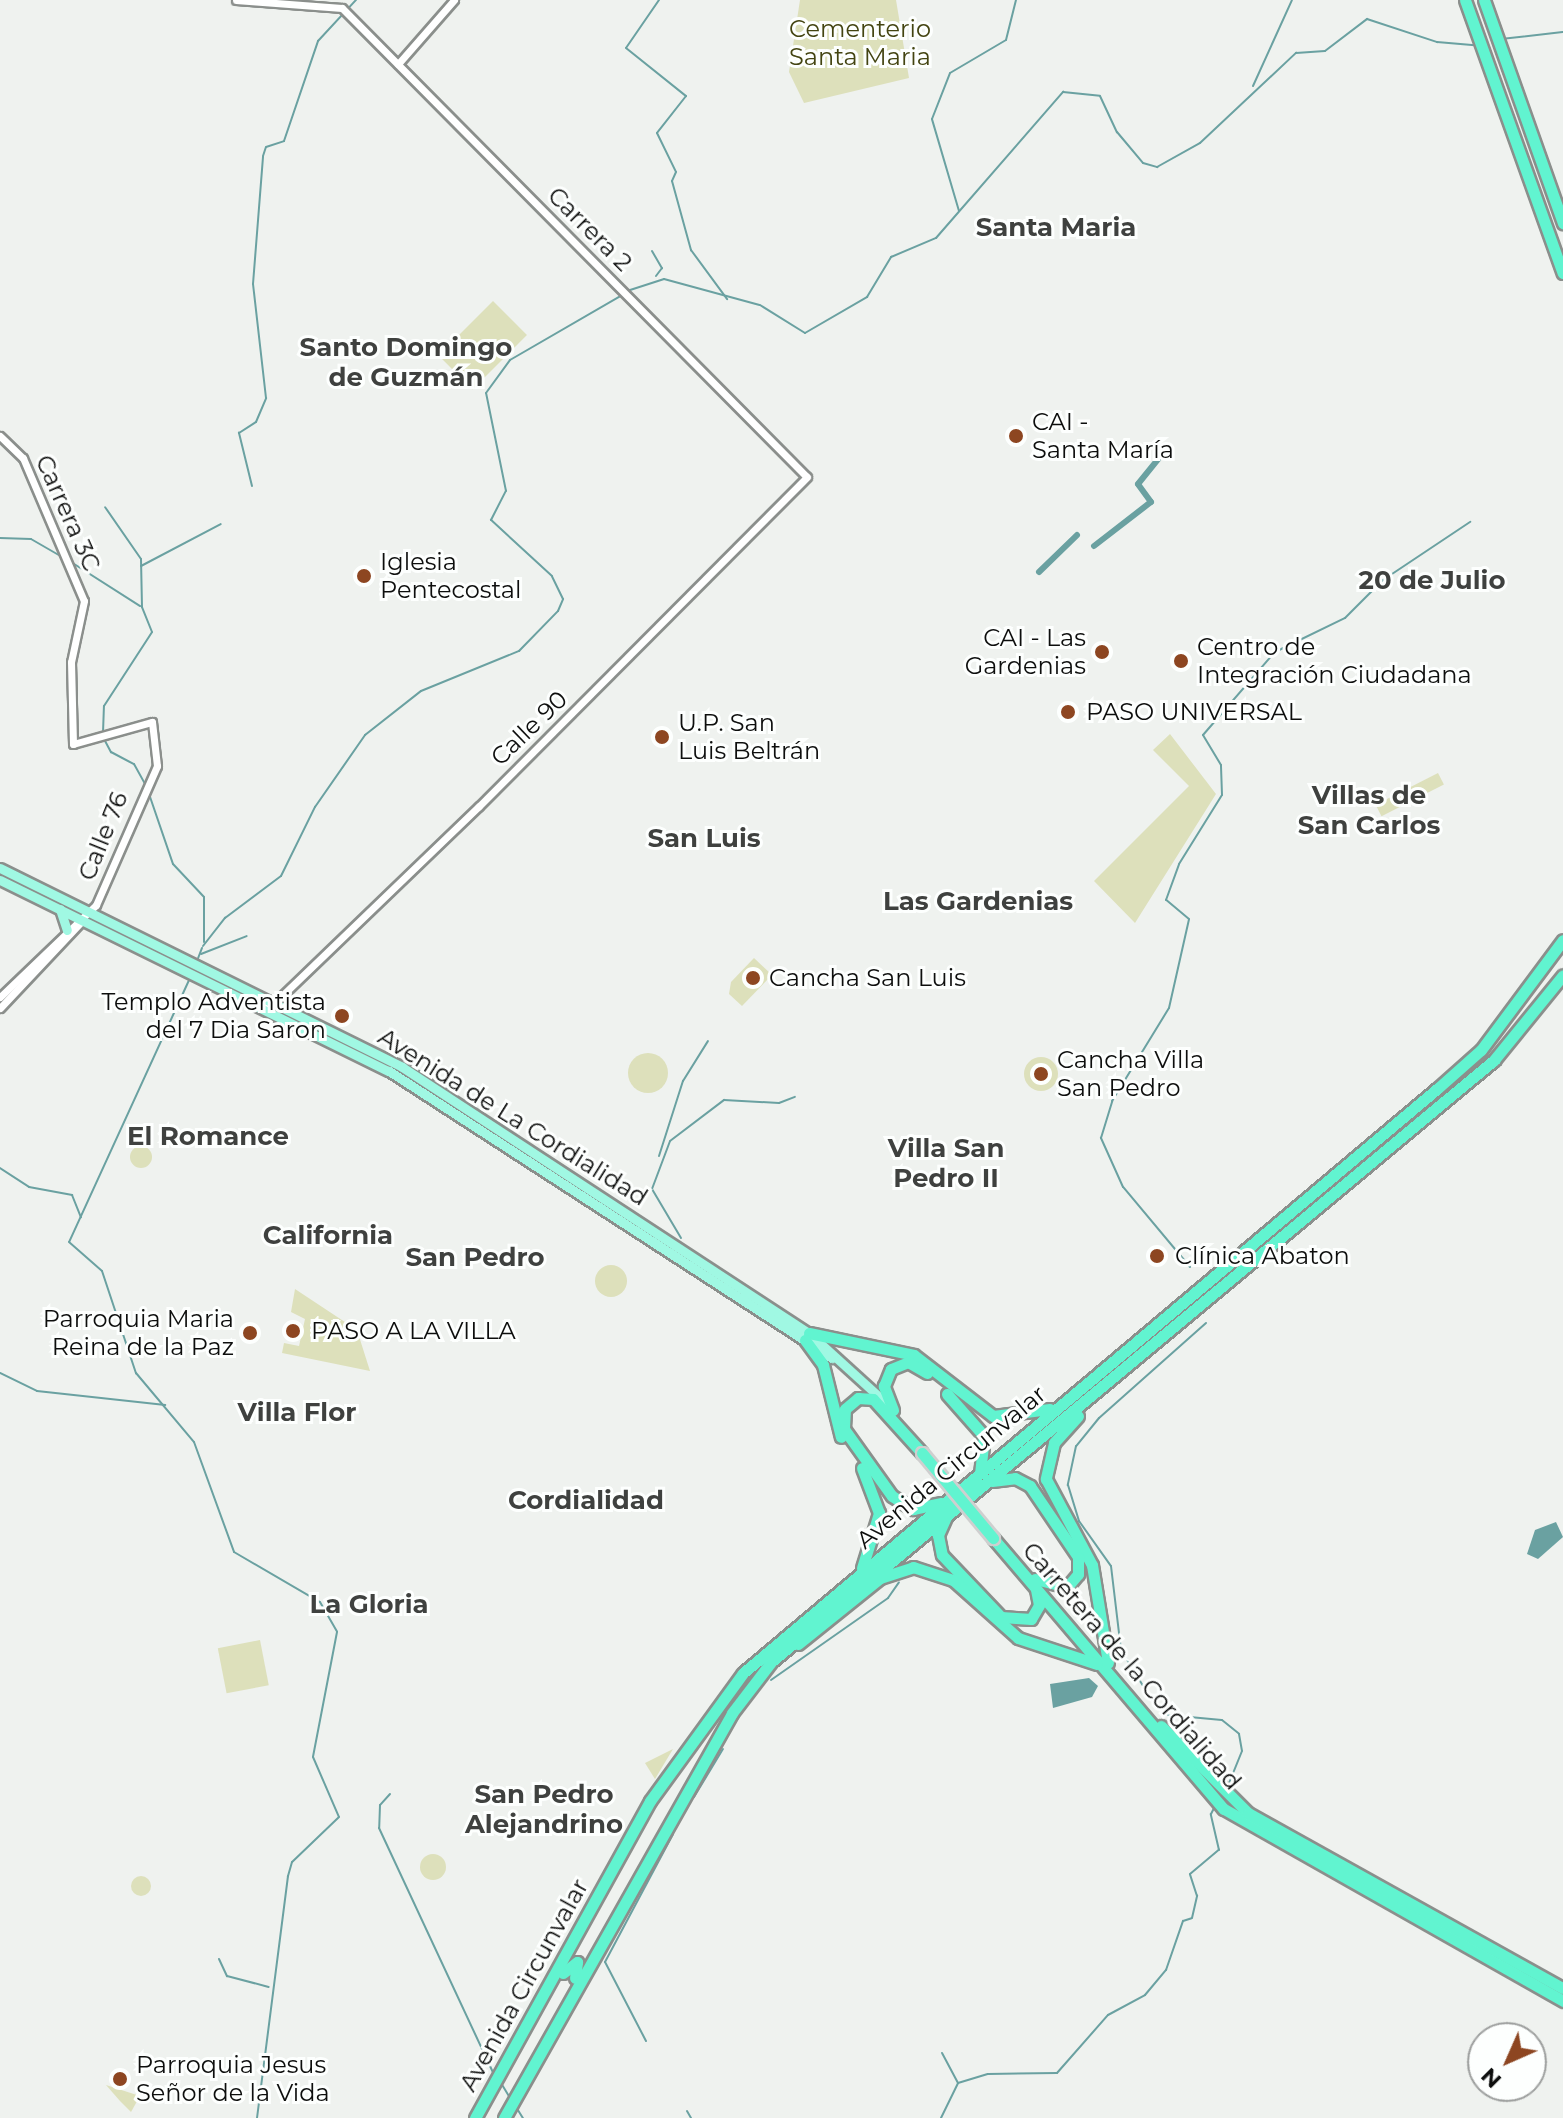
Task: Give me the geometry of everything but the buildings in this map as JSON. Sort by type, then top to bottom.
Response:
[{"type":"highway","points":[[1465,0],[1563,273]]},
{"type":"highway","points":[[1484,0],[1563,223]]},
{"type":"highway","name":"Avenida Circunvalar","points":[[979,1481],[1061,1404],[1481,1050],[1563,940]]},
{"type":"highway","name":"Avenida Circunvalar","points":[[475,2118],[650,1801],[708,1714],[761,1654],[1177,1322],[1494,1060],[1563,975]]},
{"type":"highway","points":[[726,1724],[787,1654],[856,1596],[897,1569],[930,1569],[956,1583],[1018,1638],[1106,1665],[1093,1569],[1051,1498],[1047,1463],[1071,1423],[1177,1322]]},
{"type":"highway","points":[[807,1336],[914,1355],[993,1416],[1026,1418],[1061,1404]]},
{"type":"highway","points":[[807,1336],[823,1365],[834,1424],[875,1493],[877,1528],[867,1571],[856,1596],[831,1605]]},
{"type":"highway","points":[[952,1504],[913,1509],[887,1491],[842,1422],[853,1400],[883,1403],[884,1383],[891,1369],[908,1362],[922,1368],[983,1433],[986,1457],[979,1481],[1003,1478],[1026,1484],[1076,1553],[1079,1571],[1070,1586],[1055,1589],[1034,1581]]},
{"type":"highway","name":"Carretera de la Cordialidad","points":[[883,1403],[1233,1817],[1563,2001]]},
{"type":"highway","points":[[952,1504],[938,1531],[942,1555],[1001,1617],[1019,1623],[1035,1614],[1039,1597],[1034,1581]]},
{"type":"highway","name":"Avenida Circunvalar","points":[[504,2118],[726,1724],[771,1662],[867,1571]]},
{"type":"highway","name":"Carretera de la Cordialidad","points":[[1106,1665],[1235,1804],[1563,1988]]},
{"type":"highway","points":[[531,2015],[574,1961],[580,1968],[555,2012],[559,2020]]},
{"type":"main road","name":"Avenida de La Cordialidad","points":[[0,868],[87,916],[275,1002],[402,1067],[807,1336],[883,1403]]},
{"type":"main road","name":"Avenida de La Cordialidad","points":[[0,880],[60,909],[87,916]]},
{"type":"main road","points":[[60,909],[67,930]]},
{"type":"main road","name":"Avenida de La Cordialidad","points":[[200,970],[261,1006],[420,1089],[807,1336]]},
{"type":"street","name":"Carrera 2","points":[[236,0],[322,5],[346,11],[807,477]]},
{"type":"street","points":[[398,64],[454,0]]},
{"type":"street","name":"Carrera 3C","points":[[0,436],[23,458],[72,562],[84,605],[71,662],[73,744],[152,722],[157,766]]},
{"type":"street","name":"Calle 90","points":[[275,1002],[807,477]]},
{"type":"street","name":"Calle 76","points":[[0,1008],[87,916],[123,853],[143,790],[157,766]]},
{"type":"street","name":"Calle 76","points":[[0,997],[67,930],[87,916]]},
{"type":"street","points":[[261,1006],[275,1002]]},
{"type":"green space","name":"Cementerio Santa Maria","points":[[800,0],[896,0],[909,78],[804,103],[789,72]]},
{"type":"green space","points":[[493,301],[527,335],[472,389],[439,355]]},
{"type":"green space","points":[[1170,734],[1216,794],[1135,923],[1094,881],[1189,786],[1153,750]]},
{"type":"green space","points":[[1438,773],[1444,785],[1382,816],[1376,805]]},
{"type":"green space","points":[[754,958],[772,975],[742,1006],[729,994],[731,982]]},
{"type":"green space","points":[[648,1053],[662,1059],[668,1073],[662,1087],[648,1093],[634,1087],[628,1073],[634,1059]]},
{"type":"green space","name":"Cancha Villa San Pedro","points":[[1041,1057],[1053,1062],[1058,1074],[1053,1086],[1041,1091],[1029,1086],[1024,1074],[1029,1062]]},
{"type":"green space","points":[[137,1146],[145,1146],[152,1157],[145,1168],[137,1168],[130,1161],[130,1153]]},
{"type":"green space","points":[[611,1265],[622,1270],[627,1281],[622,1292],[611,1297],[600,1292],[595,1281],[600,1270]]},
{"type":"green space","points":[[295,1289],[357,1330],[370,1371],[282,1353],[284,1343],[299,1346],[305,1319],[291,1312]]},
{"type":"green space","points":[[260,1640],[269,1685],[227,1693],[218,1648]]},
{"type":"green space","points":[[673,1749],[655,1779],[645,1763]]},
{"type":"green space","points":[[433,1854],[442,1858],[446,1867],[442,1876],[433,1880],[424,1876],[420,1867],[424,1858]]},
{"type":"green space","points":[[137,1876],[145,1876],[151,1886],[145,1896],[137,1896],[131,1890],[131,1882]]},
{"type":"green space","points":[[106,2085],[140,2096],[131,2112],[120,2101]]},
{"type":"water","points":[[1556,1522],[1563,1537],[1538,1559],[1527,1554],[1535,1530]]},
{"type":"water","points":[[1089,1678],[1098,1686],[1092,1697],[1053,1708],[1050,1684]]},
{"type":"waterway","points":[[252,486],[239,433],[256,422],[266,398],[253,284],[263,156],[266,147],[284,141],[318,41],[356,0]]},
{"type":"waterway","points":[[659,0],[626,48],[686,96],[657,133],[676,172],[672,181],[691,250],[727,299]]},
{"type":"waterway","points":[[959,211],[932,119],[950,73],[1006,40],[1016,0]]},
{"type":"waterway","points":[[1253,86],[1292,0]]},
{"type":"waterway","points":[[627,291],[664,279],[760,305],[805,333],[867,297],[891,257],[936,238],[1063,92],[1100,96],[1117,132],[1143,163],[1157,167],[1200,143],[1296,53],[1325,51],[1367,19],[1437,42],[1475,45]]},
{"type":"waterway","points":[[1501,39],[1563,32]]},
{"type":"waterway","points":[[652,251],[662,268],[656,276]]},
{"type":"waterway","points":[[203,946],[225,918],[281,876],[315,807],[365,735],[421,691],[519,651],[558,611],[563,599],[552,576],[491,520],[506,491],[486,393],[510,360],[622,295]]},
{"type":"waterway","points":[[1094,546],[1151,502],[1138,484],[1158,459]]},
{"type":"waterway","points":[[103,733],[104,706],[152,632],[142,607],[141,559],[105,507]]},
{"type":"waterway","points":[[1190,1267],[1123,1187],[1101,1138],[1112,1101],[1169,1008],[1189,919],[1166,900],[1179,864],[1222,795],[1221,765],[1203,735],[1275,652],[1345,618],[1383,580],[1470,522]]},
{"type":"waterway","points":[[141,566],[221,524]]},
{"type":"waterway","points":[[1039,572],[1077,535]]},
{"type":"waterway","points":[[0,538],[31,539],[62,557]]},
{"type":"waterway","points":[[71,562],[140,606]]},
{"type":"waterway","points":[[104,739],[111,752],[134,764],[146,786]]},
{"type":"waterway","points":[[148,791],[173,864],[204,897],[204,942]]},
{"type":"waterway","points":[[201,954],[247,936]]},
{"type":"waterway","points":[[197,961],[202,948]]},
{"type":"waterway","points":[[190,978],[69,1242],[102,1271],[136,1373],[194,1442],[234,1552],[320,1602],[337,1632],[313,1757],[339,1817],[292,1862],[288,1876],[257,2118]]},
{"type":"waterway","points":[[659,1156],[683,1081],[708,1041]]},
{"type":"waterway","points":[[681,1238],[652,1189],[670,1141],[724,1100],[779,1103],[795,1097]]},
{"type":"waterway","points":[[0,1168],[29,1187],[72,1195],[81,1217]]},
{"type":"waterway","points":[[1206,1323],[1099,1418],[1076,1446],[1068,1485],[1079,1521],[1111,1566],[1121,1650],[1151,1699],[1168,1715],[1222,1720],[1239,1734],[1242,1751],[1228,1785]]},
{"type":"waterway","points":[[0,1373],[37,1391],[165,1405]]},
{"type":"waterway","points":[[771,1680],[888,1598],[899,1582]]},
{"type":"waterway","points":[[694,1797],[723,1749]]},
{"type":"waterway","points":[[390,1794],[380,1805],[379,1828],[494,2075]]},
{"type":"waterway","points":[[958,2083],[988,2074],[1057,2073],[1108,2015],[1145,1995],[1166,1970],[1183,1921],[1192,1918],[1197,1896],[1190,1874],[1219,1850],[1211,1814],[1216,1804]]},
{"type":"waterway","points":[[646,2041],[605,1962],[673,1834]]},
{"type":"waterway","points":[[219,1959],[227,1976],[269,1987]]},
{"type":"waterway","points":[[941,2118],[958,2083],[942,2053]]},
{"type":"waterway","points":[[501,2083],[510,2098]]},
{"type":"waterway","points":[[516,2107],[523,2118]]},
{"type":"waterway","points":[[687,2111],[691,2118]]},
{"type":"place","name":"CAI - Santa María","points":[[1016,436]]},
{"type":"place","name":"Iglesia Pentecostal","points":[[364,576]]},
{"type":"place","name":"CAI - Las Gardenias","points":[[1102,652]]},
{"type":"place","name":"Centro de Integración Ciudadana","points":[[1181,661]]},
{"type":"place","name":"PASO UNIVERSAL","points":[[1068,712]]},
{"type":"place","name":"U.P. San Luis Beltrán","points":[[662,737]]},
{"type":"place","name":"Cancha San Luis","points":[[753,978]]},
{"type":"place","name":"Templo Adventista del 7 Dia Saron","points":[[342,1016]]},
{"type":"place","name":"Cancha Villa San Pedro","points":[[1041,1074]]},
{"type":"place","name":"Clínica Abaton","points":[[1157,1256]]},
{"type":"place","name":"PASO A LA VILLA","points":[[293,1331]]},
{"type":"place","name":"Parroquia Maria Reina de la Paz","points":[[250,1333]]},
{"type":"place","name":"Parroquia Jesus Señor de la Vida","points":[[120,2079]]},
{"type":"district","name":"Santa Maria","points":[[1056,228]]},
{"type":"district","name":"Santo Domingo de Guzmán","points":[[406,363]]},
{"type":"district","name":"20 de Julio","points":[[1432,581]]},
{"type":"district","name":"Villas de San Carlos","points":[[1369,811]]},
{"type":"district","name":"San Luis","points":[[704,839]]},
{"type":"district","name":"Las Gardenias","points":[[978,902]]},
{"type":"district","name":"El Romance","points":[[208,1137]]},
{"type":"district","name":"Villa San Pedro II","points":[[946,1164]]},
{"type":"district","name":"California","points":[[328,1236]]},
{"type":"district","name":"San Pedro","points":[[475,1258]]},
{"type":"district","name":"Villa Flor","points":[[297,1413]]},
{"type":"district","name":"Cordialidad","points":[[586,1501]]},
{"type":"district","name":"La Gloria","points":[[369,1605]]},
{"type":"district","name":"San Pedro Alejandrino","points":[[544,1810]]}]
